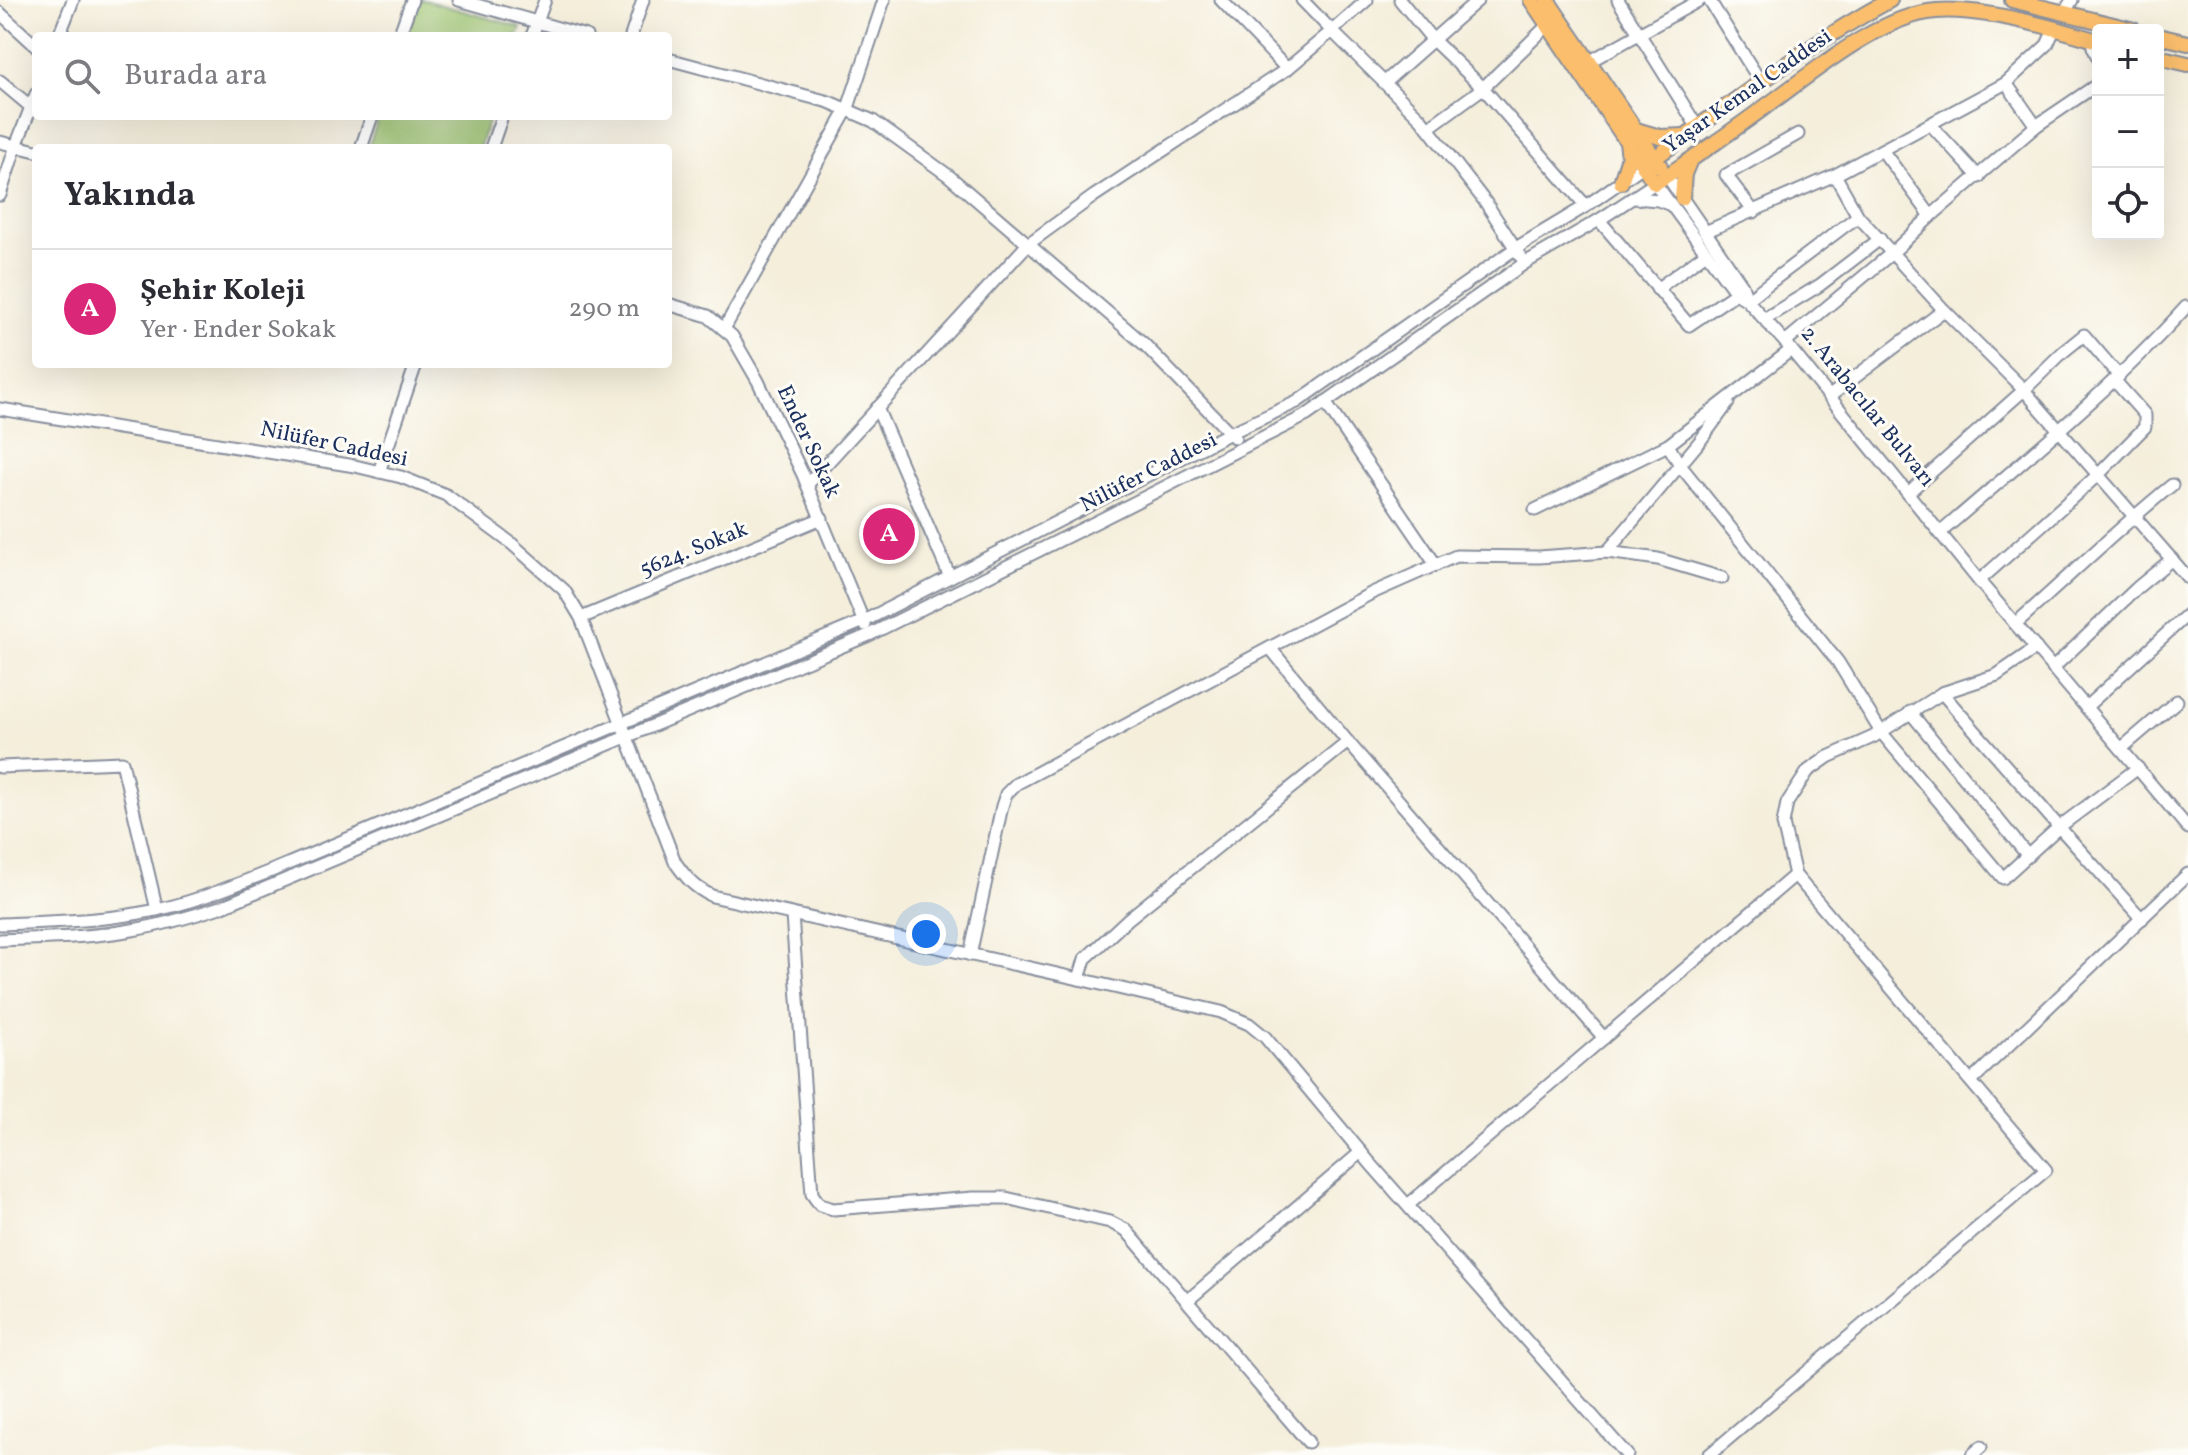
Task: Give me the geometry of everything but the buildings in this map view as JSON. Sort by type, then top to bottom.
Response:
[{"type":"main road","points":[[1531,0],[1631,136]]},
{"type":"main road","points":[[1547,0],[1631,136],[1629,157],[1621,182]]},
{"type":"main road","name":"Yaşar Kemal Caddesi","points":[[1649,162],[1760,81],[1890,0]]},
{"type":"main road","points":[[2012,0],[2068,6],[2118,24]]},
{"type":"main road","name":"Yaşar Kemal Caddesi","points":[[1661,180],[1831,59],[1905,18],[1935,11],[1961,11],[1996,16],[2092,39]]},
{"type":"main road","points":[[2164,37],[2188,43]]},
{"type":"main road","points":[[2164,58],[2188,64]]},
{"type":"main road","points":[[1631,136],[1660,137],[1693,132]]},
{"type":"main road","name":"2. Arabacılar Bulvarı","points":[[1631,136],[1661,180]]},
{"type":"main road","points":[[1676,201],[1689,162]]},
{"type":"street","points":[[61,32],[73,0]]},
{"type":"street","points":[[400,32],[412,0]]},
{"type":"street","points":[[459,0],[572,32]]},
{"type":"street","points":[[533,32],[545,0]]},
{"type":"street","points":[[632,32],[643,0]]},
{"type":"street","points":[[724,329],[848,108],[884,0]]},
{"type":"street","points":[[1221,0],[1287,69]]},
{"type":"street","points":[[1302,0],[1428,128],[1486,203],[1525,263]]},
{"type":"street","points":[[807,485],[1028,244],[1094,196],[1287,69],[1367,0]]},
{"type":"street","points":[[1400,0],[1432,39],[1483,88],[1586,206]]},
{"type":"street","points":[[1385,82],[1478,0]]},
{"type":"street","points":[[1618,0],[1640,33],[1693,132]]},
{"type":"street","points":[[1592,60],[1700,0]]},
{"type":"street","points":[[1709,0],[1760,81]]},
{"type":"street","points":[[0,13],[32,42]]},
{"type":"street","points":[[1428,128],[1483,88],[1548,25]]},
{"type":"street","points":[[1705,232],[1835,175],[2006,83],[2047,45],[2054,30]]},
{"type":"street","points":[[672,60],[848,108],[873,121],[949,176],[1144,344],[1244,447]]},
{"type":"street","points":[[0,81],[31,107],[0,195]]},
{"type":"street","points":[[2006,83],[2036,126]]},
{"type":"street","points":[[1535,510],[1668,445],[1736,393],[1931,216],[2036,126],[2092,88]]},
{"type":"street","points":[[362,144],[371,120]]},
{"type":"street","points":[[492,144],[501,120]]},
{"type":"street","points":[[1931,125],[1979,177]]},
{"type":"street","points":[[1754,212],[1726,175],[1798,134]]},
{"type":"street","points":[[0,142],[32,150]]},
{"type":"street","points":[[1882,150],[1931,216]]},
{"type":"street","points":[[0,924],[127,915],[157,910],[211,894],[624,730],[864,621],[1307,395],[1516,248],[1586,206],[1649,162]]},
{"type":"street","points":[[1835,175],[1858,216],[1944,310],[2024,390],[2188,578]]},
{"type":"street","name":"Nilüfer Caddesi","points":[[0,940],[133,930],[223,906],[624,730],[869,635],[1307,415],[1525,263],[1661,180]]},
{"type":"street","name":"2. Arabacılar Bulvarı","points":[[1661,180],[1706,253],[1736,293],[1747,300],[1788,346],[1979,581],[2188,828]]},
{"type":"street","points":[[1633,198],[1676,201],[1705,232],[1742,285],[1747,300],[1858,216]]},
{"type":"street","points":[[1599,220],[1689,325],[1736,293]]},
{"type":"street","points":[[1764,319],[1830,278],[1880,239]]},
{"type":"street","points":[[1657,289],[1706,253]]},
{"type":"street","name":"Ender Sokak","points":[[672,305],[708,316],[732,336],[758,381],[807,485],[869,635]]},
{"type":"street","points":[[1940,533],[2116,378],[2186,307]]},
{"type":"street","points":[[1830,396],[1944,310]]},
{"type":"street","points":[[1909,492],[2084,335],[2145,415],[2145,427],[2099,474],[1979,581]]},
{"type":"street","points":[[379,472],[415,368]]},
{"type":"street","points":[[1607,552],[1736,393]]},
{"type":"street","points":[[1325,402],[1436,565]]},
{"type":"street","points":[[877,408],[950,577]]},
{"type":"street","name":"Nilüfer Caddesi","points":[[0,409],[379,472],[401,477],[446,495],[511,543],[564,590],[581,618],[624,730]]},
{"type":"street","points":[[1668,445],[1680,465],[1838,662],[1881,732],[2003,878],[2059,827],[2138,768]]},
{"type":"street","points":[[2015,624],[2134,515],[2172,485]]},
{"type":"street","name":"5624. Sokak","points":[[581,618],[822,518]]},
{"type":"street","points":[[970,955],[1002,806],[1006,794],[1016,784],[1372,593],[1456,556],[1539,557],[1607,552],[1658,559],[1722,578]]},
{"type":"street","points":[[2053,668],[2172,559]]},
{"type":"street","points":[[2086,707],[2188,614]]},
{"type":"street","points":[[1270,648],[1604,1038]]},
{"type":"street","points":[[1709,1455],[2046,1170],[1795,875],[1783,824],[1787,803],[1808,771],[1828,757],[1881,732],[1942,693],[1997,675],[2036,648]]},
{"type":"street","points":[[1942,693],[2142,919]]},
{"type":"street","points":[[2122,748],[2177,701]]},
{"type":"street","points":[[1910,712],[2028,856]]},
{"type":"street","points":[[624,730],[675,862],[696,889],[712,896],[792,915],[1221,1012],[1249,1024],[1265,1037],[1361,1152],[1627,1455]]},
{"type":"street","points":[[1079,979],[1085,959],[1128,919],[1348,742]]},
{"type":"street","points":[[0,767],[122,762],[157,910]]},
{"type":"street","points":[[1971,1081],[2188,874]]},
{"type":"street","points":[[1408,1205],[1795,875]]},
{"type":"street","points":[[792,915],[812,1194],[820,1205],[833,1209],[1006,1198],[1110,1222],[1126,1230],[1308,1442]]},
{"type":"street","points":[[1187,1301],[1361,1152]]},
{"type":"street","points":[[1972,1455],[1981,1447]]},
{"type":"green space","points":[[419,0],[521,27],[519,32],[408,32]]},
{"type":"green space","points":[[378,120],[489,120],[480,144],[369,144]]},
{"type":"place","name":"Şehir Koleji","points":[[889,534]]}]
